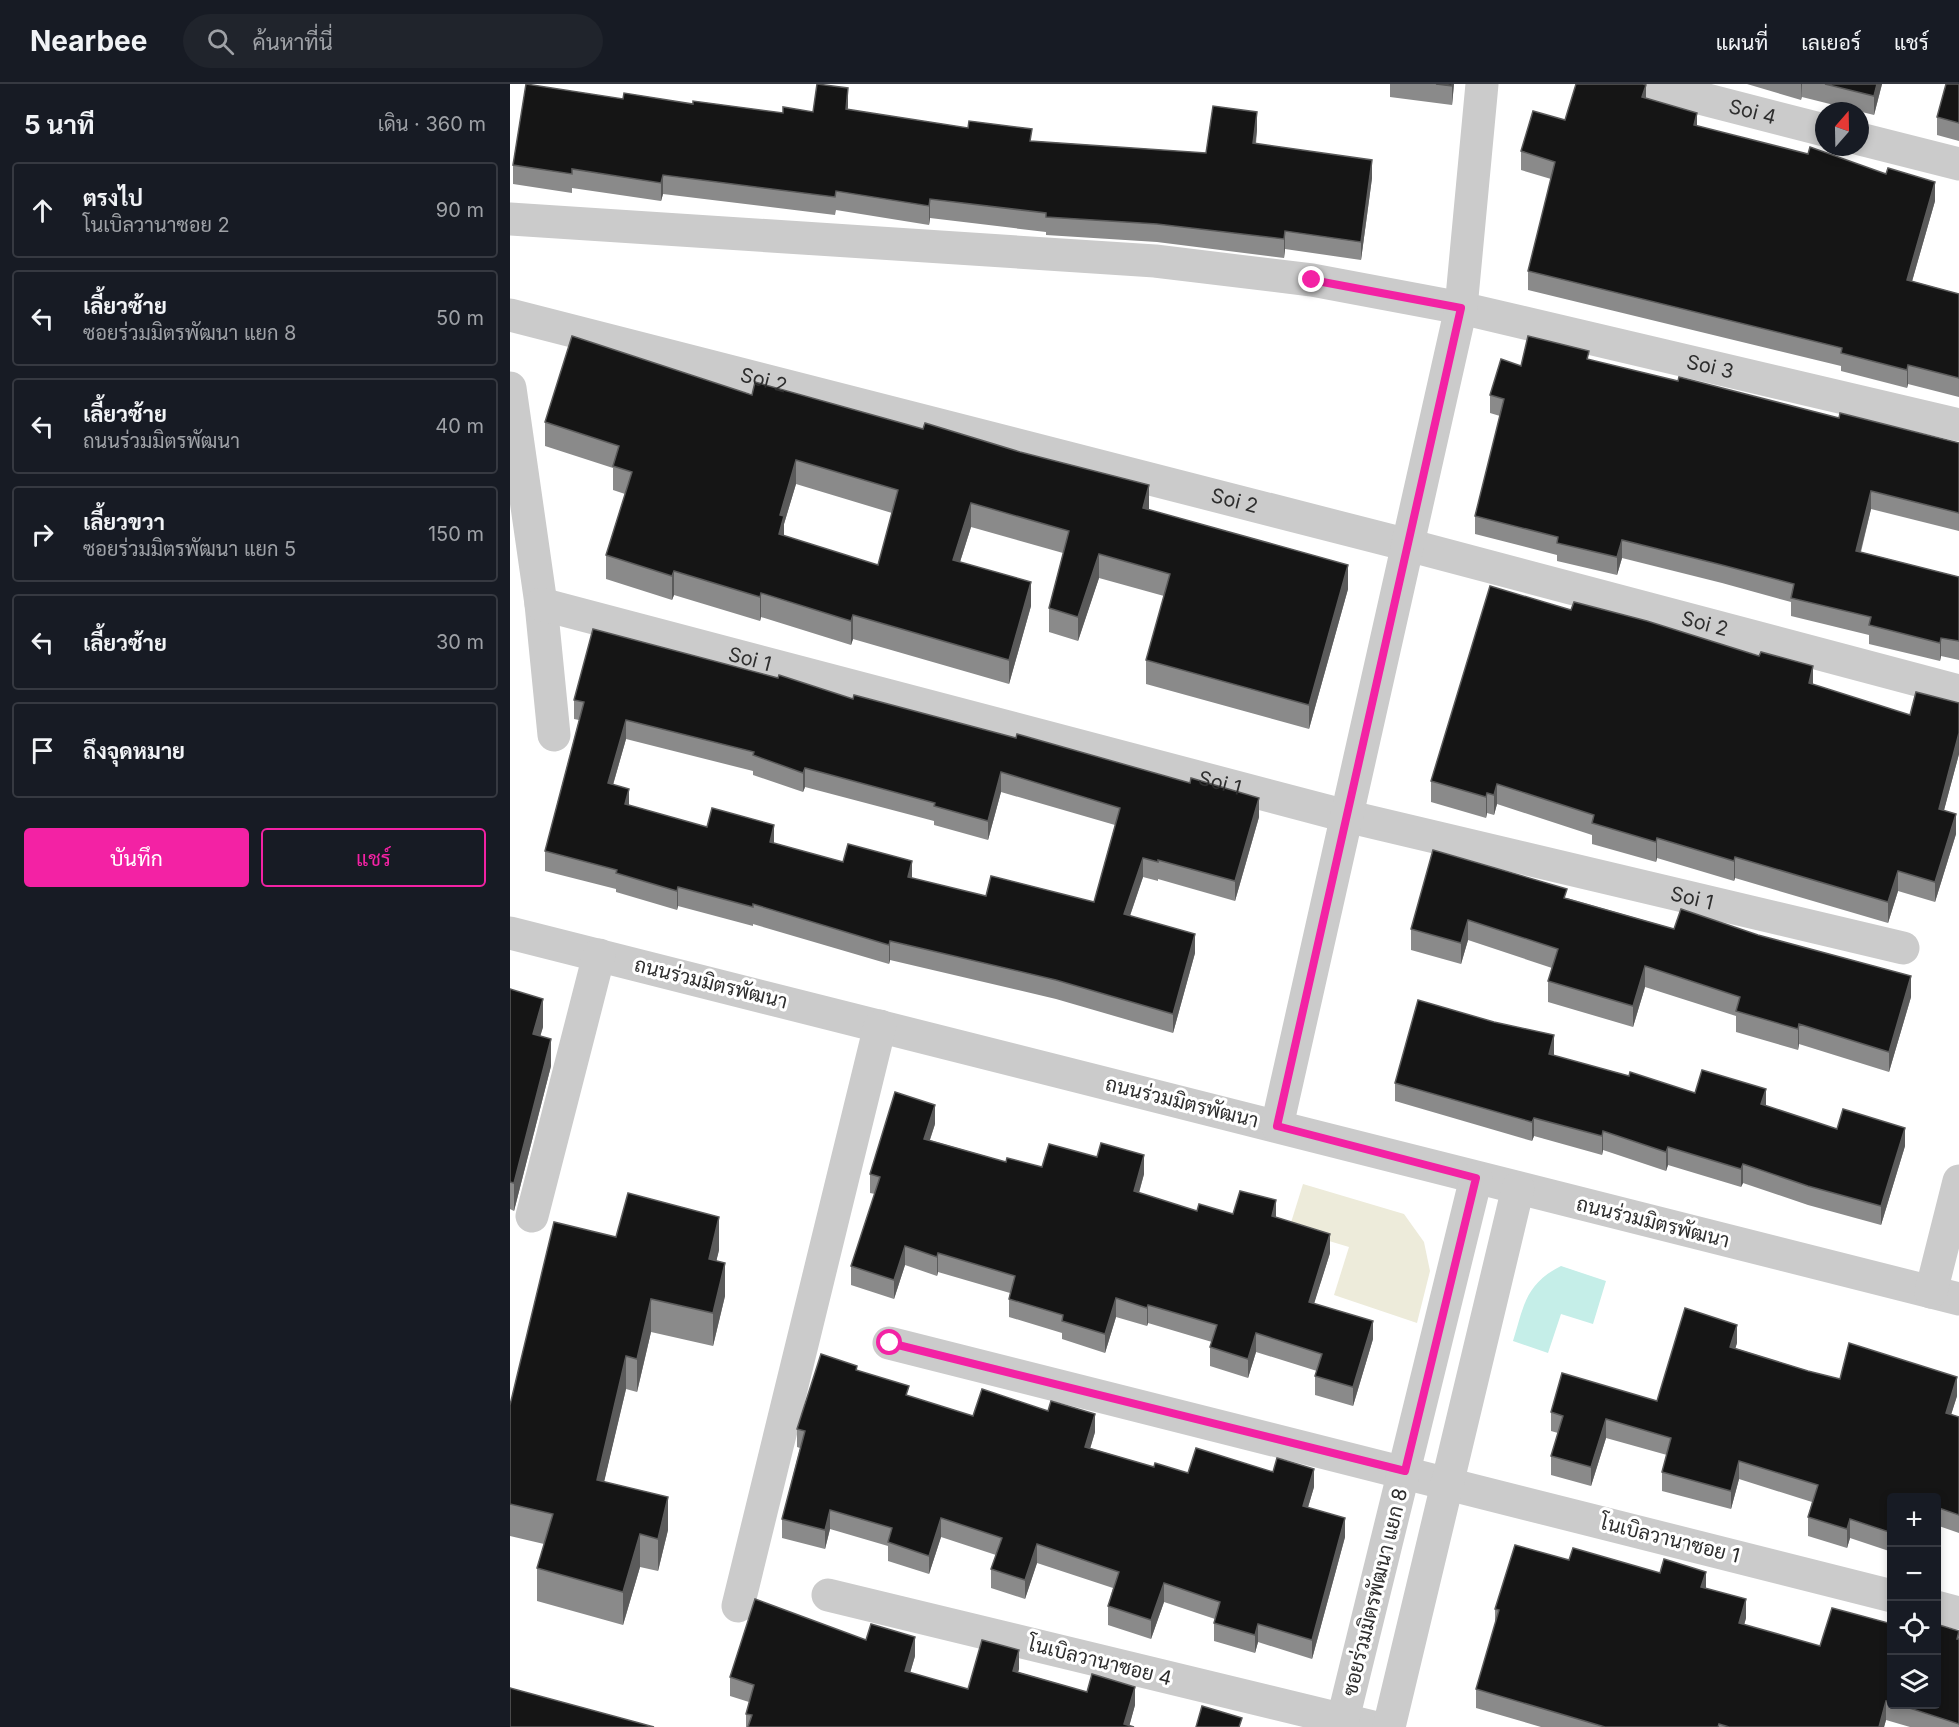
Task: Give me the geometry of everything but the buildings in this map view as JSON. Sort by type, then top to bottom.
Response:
[{"type":"street","points":[[1277,1126],[1461,308],[1482,84]]},
{"type":"street","name":"Soi 4","points":[[1645,84],[1815,128]]},
{"type":"street","points":[[1869,141],[1959,164]]},
{"type":"street","name":"Soi 3","points":[[510,219],[1155,261],[1312,280],[1461,308],[1959,425]]},
{"type":"street","name":"Soi 2","points":[[510,315],[1408,545],[1959,692]]},
{"type":"street","points":[[510,388],[541,604],[554,735]]},
{"type":"street","name":"Soi 1","points":[[541,604],[1346,816],[1903,948]]},
{"type":"street","name":"ถนนร่วมมิตรพัฒนา","points":[[510,933],[1945,1295]]},
{"type":"street","points":[[532,1216],[599,955]]},
{"type":"street","points":[[738,1606],[880,1026]]},
{"type":"street","name":"ซอยร่วมมิตรพัฒนา แยก 8","points":[[1352,1725],[1405,1471],[1476,1178]]},
{"type":"street","points":[[1945,1295],[1959,1181]]},
{"type":"street","points":[[1389,1727],[1518,1188]]},
{"type":"street","name":"โนเบิลวานาซอย 1","points":[[890,1343],[1405,1471],[1887,1595]]},
{"type":"street","name":"โนเบิลวานาซอย 4","points":[[828,1594],[1352,1725]]},
{"type":"street","points":[[1941,1608],[1959,1613]]},
{"type":"shaded area","points":[[1303,1184],[1404,1214],[1424,1242],[1430,1271],[1417,1323],[1334,1295],[1349,1247],[1289,1229]]},
{"type":"water","points":[[1561,1266],[1606,1281],[1593,1324],[1561,1314],[1548,1353],[1513,1341],[1533,1288],[1540,1280]]},
{"type":"route","points":[[890,1343],[1405,1471],[1476,1178],[1277,1126],[1461,308],[1312,280]]}]
